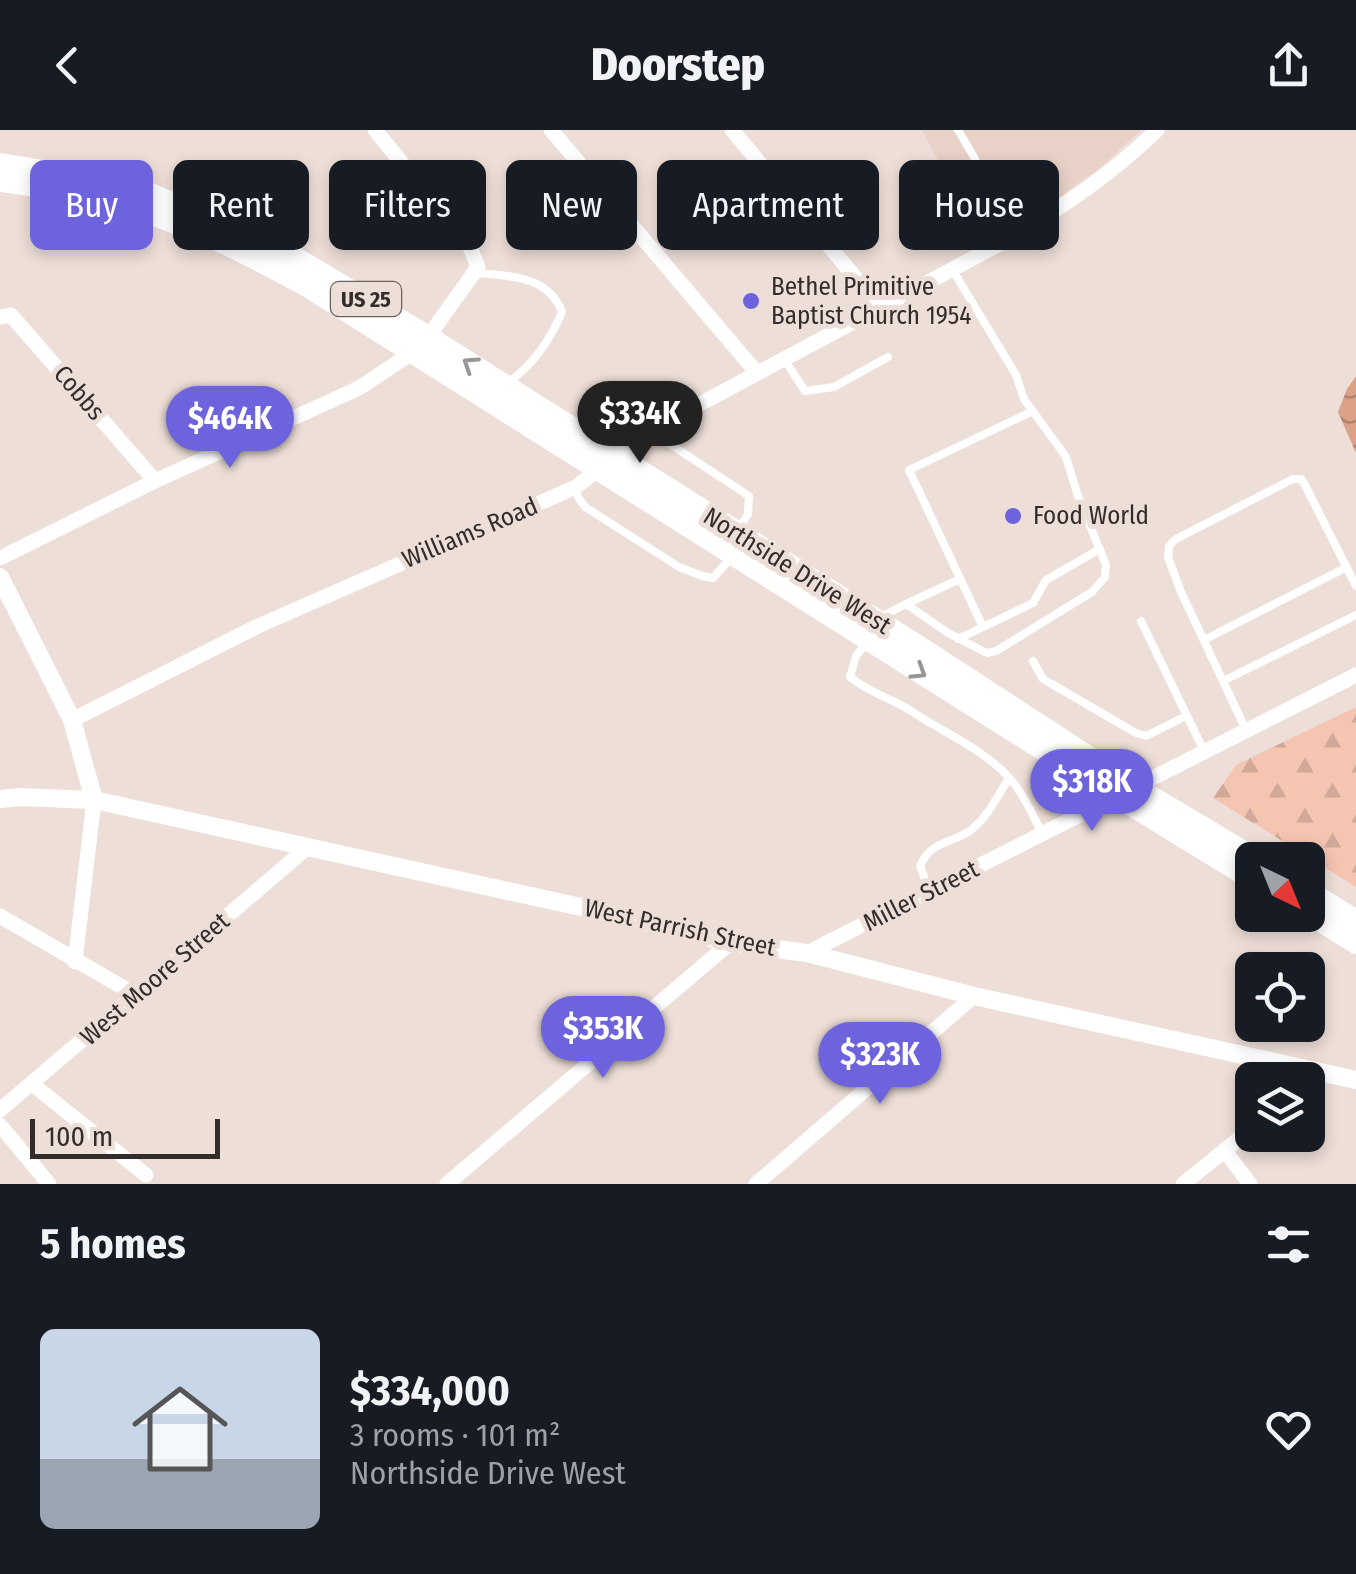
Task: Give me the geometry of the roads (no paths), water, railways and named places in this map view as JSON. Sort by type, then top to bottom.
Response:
[{"type":"main road","name":"Northside Drive West","points":[[0,164],[93,179],[150,194],[282,250],[420,345],[1124,791],[1235,868]]},
{"type":"main road","name":"Northside Drive West","points":[[0,181],[48,187],[144,212],[213,238],[504,386],[607,464]]},
{"type":"main road","name":"Northside Drive West","points":[[1124,791],[1235,849]]},
{"type":"main road","points":[[1325,901],[1356,921]]},
{"type":"main road","points":[[1325,924],[1356,943]]},
{"type":"street","points":[[0,558],[155,480],[359,388],[420,345],[478,267],[469,245],[375,130]]},
{"type":"street","points":[[551,130],[757,373]]},
{"type":"street","points":[[732,130],[880,307]]},
{"type":"street","name":"Williams Road","points":[[1059,209],[1131,155],[1151,133]]},
{"type":"street","name":"Williams Road","points":[[72,720],[258,626],[576,488],[640,436],[988,250]]},
{"type":"street","name":"Cobbs","points":[[0,317],[12,315],[155,480]]},
{"type":"street","points":[[0,577],[72,720],[94,800],[75,962]]},
{"type":"street","name":"Miller Street","points":[[807,953],[1356,674]]},
{"type":"street","name":"West Parrish Street","points":[[0,799],[94,800],[730,943],[807,953],[1251,1062]]},
{"type":"street","name":"West Moore Street","points":[[0,1110],[308,847]]},
{"type":"street","points":[[0,916],[136,995]]},
{"type":"street","points":[[447,1184],[730,943]]},
{"type":"street","points":[[756,1184],[974,996]]},
{"type":"street","name":"West Parrish Street","points":[[1325,1078],[1356,1080]]},
{"type":"street","points":[[32,1084],[146,1175]]},
{"type":"street","points":[[0,1125],[49,1184]]},
{"type":"street","points":[[1183,1184],[1235,1142]]},
{"type":"street","points":[[1225,1151],[1250,1184]]},
{"type":"lane","points":[[958,130],[974,160]]},
{"type":"lane","points":[[906,604],[987,653],[1092,592],[1106,577],[1106,565],[1066,458],[1024,399],[1016,375],[952,269]]},
{"type":"lane","points":[[475,273],[510,274],[533,282],[554,296],[562,312],[539,354],[504,386]]},
{"type":"lane","points":[[784,359],[805,391],[834,386],[888,357]]},
{"type":"lane","points":[[983,627],[909,470],[1033,410]]},
{"type":"lane","points":[[576,488],[585,507],[679,567],[713,578],[735,543],[748,514],[750,496],[650,431]]},
{"type":"lane","points":[[1246,730],[1174,574],[1169,546],[1176,538],[1293,479],[1300,480],[1356,586]]},
{"type":"lane","points":[[958,638],[1033,603],[1046,580],[1100,549]]},
{"type":"lane","points":[[1204,640],[1347,567]]},
{"type":"lane","points":[[960,578],[906,604],[872,630],[856,656],[850,677],[984,756],[1009,778],[1029,805],[1042,835]]},
{"type":"lane","points":[[1223,681],[1356,615]]},
{"type":"lane","points":[[1141,620],[1204,751]]},
{"type":"lane","points":[[1032,661],[1043,679],[1136,734],[1146,736],[1186,716]]},
{"type":"lane","points":[[930,892],[920,866],[925,854],[969,832],[986,815],[1009,778]]},
{"type":"water","points":[[1356,376],[1356,453],[1338,412]]},
{"type":"place","name":"Bethel Primitive Baptist Church 1954","points":[[751,301]]},
{"type":"place","name":"Food World","points":[[1013,516]]}]
